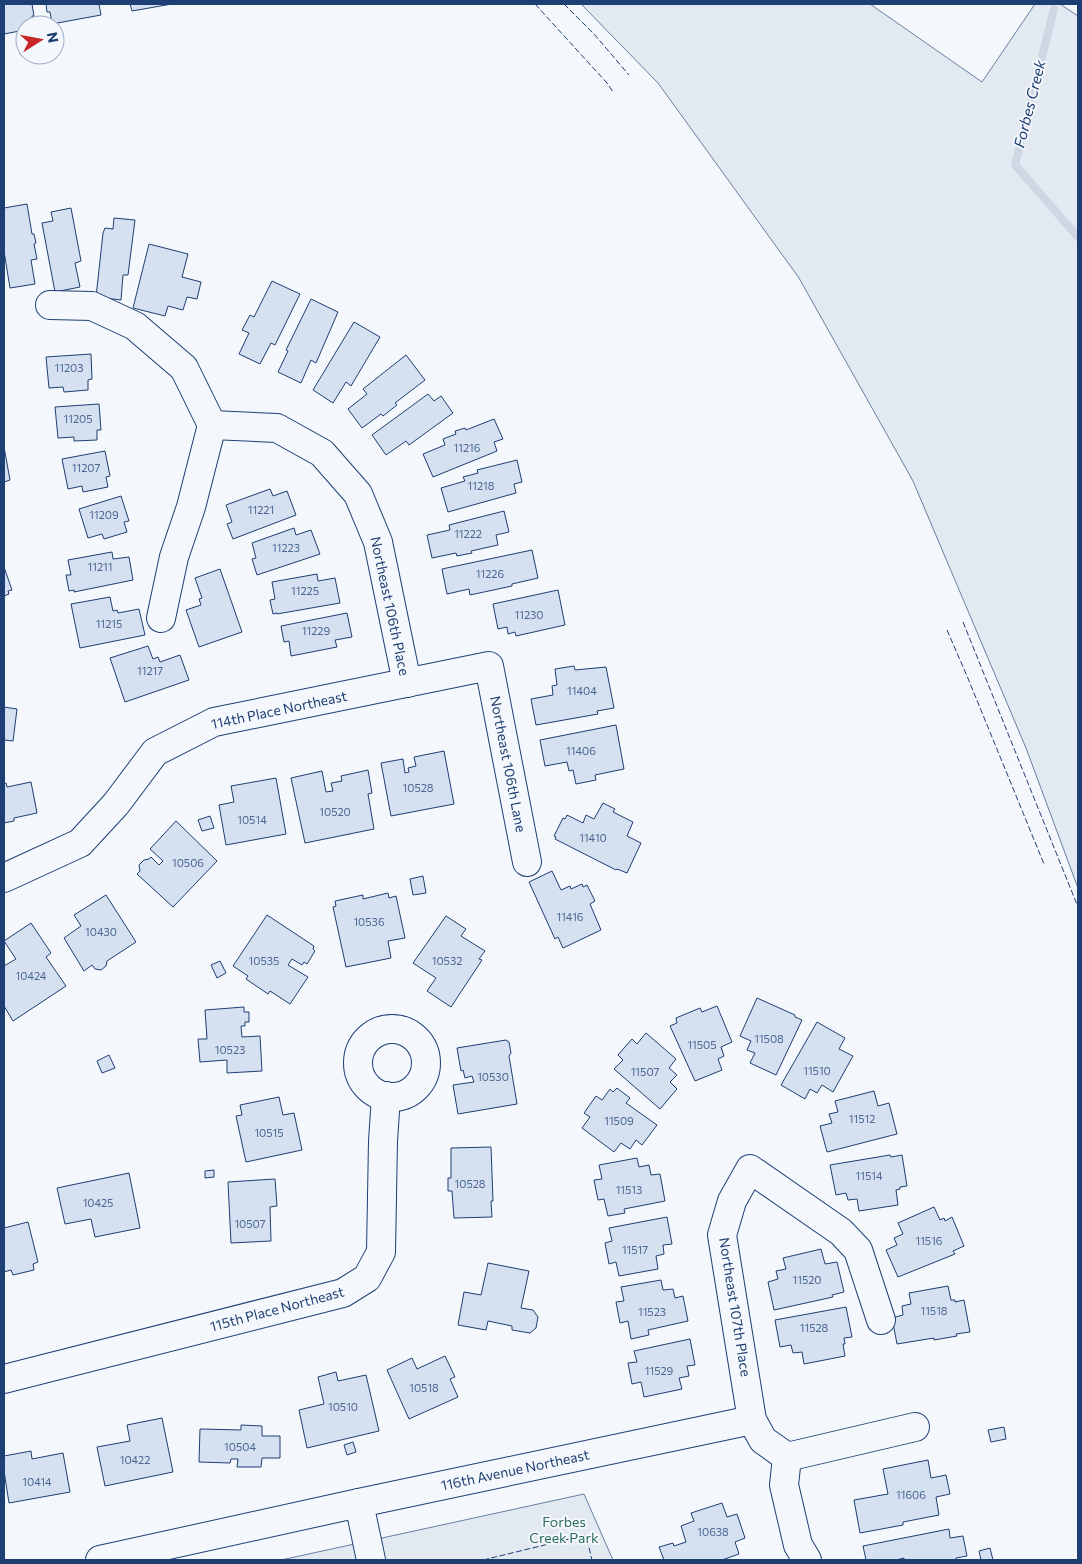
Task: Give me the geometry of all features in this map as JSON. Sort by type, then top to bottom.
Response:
[{"type":"street","points":[[50,305],[92,306],[135,326],[184,368],[212,425],[191,507],[174,557],[161,618]]},
{"type":"street","name":"Northeast 106th Place","points":[[212,425],[277,428],[322,453],[358,494],[378,542],[407,683]]},
{"type":"street","name":"114th Place Northeast","points":[[4,878],[80,843],[116,804],[155,752],[214,722],[489,666]]},
{"type":"street","name":"Northeast 106th Lane","points":[[489,666],[527,862]]},
{"type":"street","name":"115th Place Northeast","points":[[4,1379],[343,1293],[366,1278],[382,1252],[382,1141],[386,1096]]},
{"type":"street","name":"Northeast 107th Place","points":[[752,1420],[722,1234],[732,1201],[750,1168],[841,1232],[858,1250],[881,1320]]},
{"type":"street","points":[[752,1420],[764,1440],[787,1457],[915,1427]]},
{"type":"street","name":"116th Avenue Northeast","points":[[100,1560],[752,1420]]},
{"type":"street","points":[[787,1457],[784,1485],[798,1545],[807,1560]]},
{"type":"street","points":[[360,1503],[371,1560]]},
{"type":"green space","points":[[581,4],[870,4],[982,82],[1035,4],[1060,4],[1078,16],[1078,888],[1026,748],[913,481],[799,278],[658,83]]},
{"type":"green space","name":"Forbes Creek Park","points":[[584,1494],[613,1560],[281,1560]]},
{"type":"building","points":[[4,4],[32,4],[34,15],[15,15],[15,32],[4,34]]},
{"type":"building","points":[[46,4],[99,4],[101,15],[65,22],[65,15],[50,15],[50,12],[47,12]]},
{"type":"building","points":[[130,4],[172,4],[132,11]]},
{"type":"building","points":[[27,204],[32,234],[34,234],[36,243],[34,244],[37,259],[31,260],[35,284],[10,288],[4,251],[4,208]]},
{"type":"building","points":[[71,208],[81,261],[75,263],[80,287],[55,292],[42,223],[53,221],[51,212]]},
{"type":"building","points":[[114,218],[135,220],[128,275],[123,275],[121,300],[96,297],[103,233],[105,228],[113,229]]},
{"type":"building","points":[[149,244],[188,254],[182,277],[201,282],[197,299],[187,297],[183,310],[168,306],[165,316],[133,308]]},
{"type":"building","points":[[272,281],[300,294],[275,345],[271,343],[260,364],[239,354],[249,333],[242,330],[250,315],[254,317]]},
{"type":"building","points":[[311,299],[338,312],[316,363],[311,360],[301,383],[278,372],[288,351],[286,350]]},
{"type":"building","points":[[354,322],[380,337],[351,386],[346,382],[333,403],[313,390]]},
{"type":"building","points":[[91,354],[92,379],[88,380],[88,390],[64,392],[63,387],[49,388],[46,357]]},
{"type":"building","points":[[406,355],[425,380],[395,403],[397,405],[383,416],[381,414],[362,428],[348,409],[367,394],[363,389]]},
{"type":"building","points":[[428,394],[434,401],[441,396],[453,413],[409,445],[406,441],[386,455],[372,435]]},
{"type":"building","points":[[99,404],[101,430],[97,430],[97,440],[74,441],[74,437],[58,438],[55,407]]},
{"type":"building","points":[[494,419],[503,439],[494,442],[497,451],[433,477],[423,454],[445,445],[443,439],[456,434],[455,431],[465,428],[466,430]]},
{"type":"building","points":[[4,447],[10,480],[4,482]]},
{"type":"building","points":[[105,451],[110,476],[106,477],[108,487],[83,492],[82,486],[68,489],[62,459]]},
{"type":"building","points":[[517,460],[522,482],[514,484],[516,493],[448,512],[441,488],[465,481],[463,477],[478,473],[477,470]]},
{"type":"building","points":[[270,489],[273,496],[287,491],[296,515],[233,539],[227,524],[232,522],[226,505]]},
{"type":"building","points":[[121,496],[129,521],[124,522],[127,532],[104,539],[102,534],[88,538],[79,509]]},
{"type":"building","points":[[504,511],[509,532],[496,535],[498,545],[457,556],[456,553],[432,558],[427,535],[450,530],[449,525]]},
{"type":"building","points":[[294,528],[296,535],[311,530],[320,554],[257,575],[252,559],[256,558],[252,543]]},
{"type":"building","points":[[532,550],[538,578],[470,595],[469,589],[447,594],[442,569]]},
{"type":"building","points":[[112,552],[113,559],[129,557],[133,580],[74,592],[74,590],[69,591],[66,575],[71,575],[68,560]]},
{"type":"building","points":[[4,567],[12,590],[8,591],[9,594],[4,596]]},
{"type":"building","points":[[220,569],[242,632],[199,647],[186,610],[201,605],[199,599],[202,598],[195,578]]},
{"type":"building","points":[[317,574],[318,581],[335,578],[340,603],[273,614],[270,600],[275,599],[272,582]]},
{"type":"building","points":[[558,590],[565,625],[516,636],[515,632],[508,634],[507,627],[498,629],[493,604]]},
{"type":"building","points":[[110,597],[113,611],[117,610],[118,613],[139,609],[145,635],[80,648],[71,604]]},
{"type":"building","points":[[347,613],[352,637],[335,640],[337,647],[291,656],[289,641],[284,642],[281,626]]},
{"type":"building","points":[[148,646],[153,659],[158,657],[160,662],[180,655],[189,680],[125,702],[110,658]]},
{"type":"building","points":[[574,666],[575,670],[606,667],[614,708],[597,711],[598,714],[536,725],[531,699],[553,695],[552,686],[557,685],[555,669]]},
{"type":"building","points":[[4,707],[17,709],[13,741],[4,740]]},
{"type":"building","points":[[616,725],[624,769],[595,775],[596,780],[576,784],[573,770],[569,771],[567,762],[545,766],[540,740]]},
{"type":"building","points":[[444,751],[454,804],[391,816],[381,763],[403,759],[405,773],[409,772],[408,768],[416,766],[414,757]]},
{"type":"building","points":[[368,770],[372,793],[368,794],[374,829],[305,843],[291,778],[322,771],[326,792],[333,791],[331,783],[342,781],[341,776]]},
{"type":"building","points":[[276,778],[286,834],[226,845],[219,805],[234,802],[231,786]]},
{"type":"building","points":[[31,782],[37,813],[14,818],[14,821],[4,823],[4,784],[6,783],[7,787]]},
{"type":"building","points":[[603,803],[615,809],[613,812],[633,822],[627,836],[641,843],[627,873],[616,870],[555,839],[556,837],[554,836],[563,818],[565,819],[567,815],[583,823],[586,815],[594,819]]},
{"type":"building","points":[[210,816],[214,828],[202,831],[198,820]]},
{"type":"building","points":[[176,821],[217,861],[173,907],[137,874],[140,871],[139,865],[144,860],[151,857],[159,865],[163,861],[150,849]]},
{"type":"building","points":[[552,871],[561,890],[570,886],[571,889],[582,884],[583,887],[587,885],[595,901],[590,904],[601,930],[563,948],[558,937],[555,939],[529,882]]},
{"type":"building","points":[[423,876],[426,893],[413,895],[410,879]]},
{"type":"building","points":[[388,893],[389,898],[396,896],[405,938],[388,941],[391,958],[346,967],[333,907],[336,906],[335,901],[363,895],[363,899]]},
{"type":"building","points":[[106,895],[136,942],[107,961],[106,966],[101,970],[95,969],[92,965],[84,971],[64,938],[81,926],[74,915]]},
{"type":"building","points":[[267,915],[314,946],[313,949],[315,951],[307,964],[304,962],[302,965],[292,959],[288,965],[308,977],[290,1004],[270,991],[268,994],[246,979],[248,976],[233,966]]},
{"type":"building","points":[[446,916],[466,929],[461,936],[485,951],[479,959],[482,960],[451,1007],[427,991],[436,978],[413,963]]},
{"type":"building","points":[[31,923],[51,953],[46,957],[66,986],[13,1021],[4,1006],[4,966],[16,959],[4,941]]},
{"type":"building","points":[[220,961],[226,973],[217,978],[211,965]]},
{"type":"building","points":[[757,998],[802,1020],[776,1075],[750,1063],[755,1053],[747,1050],[751,1041],[740,1036]]},
{"type":"building","points":[[717,1006],[732,1042],[721,1047],[724,1056],[718,1059],[722,1070],[695,1081],[670,1026],[677,1023],[676,1018],[700,1008],[702,1012]]},
{"type":"building","points":[[244,1007],[244,1012],[249,1012],[249,1022],[245,1022],[245,1026],[241,1026],[242,1037],[260,1036],[262,1071],[227,1073],[227,1060],[200,1062],[198,1039],[207,1039],[205,1010]]},
{"type":"building","points":[[817,1022],[845,1038],[839,1049],[853,1056],[833,1092],[822,1085],[817,1093],[810,1089],[805,1099],[781,1085]]},
{"type":"building","points":[[646,1033],[676,1059],[669,1068],[677,1075],[670,1082],[677,1089],[660,1109],[614,1069],[623,1060],[618,1055],[632,1039],[637,1044]]},
{"type":"building","points":[[506,1040],[509,1042],[511,1053],[509,1056],[517,1104],[458,1114],[453,1085],[474,1082],[472,1076],[465,1078],[463,1070],[461,1071],[457,1048]]},
{"type":"building","points":[[109,1055],[115,1068],[102,1073],[97,1061]]},
{"type":"building","points":[[617,1088],[630,1098],[626,1103],[657,1125],[642,1145],[636,1140],[630,1149],[621,1143],[614,1152],[582,1128],[590,1117],[584,1113],[596,1096],[602,1100],[610,1089],[613,1092]]},
{"type":"building","points":[[874,1091],[878,1106],[889,1103],[897,1134],[827,1152],[820,1126],[832,1123],[829,1114],[838,1112],[835,1101]]},
{"type":"building","points":[[279,1097],[283,1115],[294,1113],[302,1150],[246,1162],[236,1116],[242,1115],[240,1105]]},
{"type":"building","points":[[491,1147],[492,1217],[454,1218],[452,1191],[448,1191],[448,1178],[451,1178],[451,1148]]},
{"type":"building","points":[[890,1155],[891,1157],[902,1155],[907,1186],[896,1190],[898,1205],[859,1211],[857,1199],[848,1200],[846,1193],[836,1195],[830,1165]]},
{"type":"building","points":[[637,1158],[639,1167],[649,1165],[651,1175],[660,1174],[665,1201],[624,1209],[625,1213],[608,1216],[604,1199],[598,1200],[594,1180],[602,1179],[599,1165]]},
{"type":"building","points":[[214,1170],[214,1177],[205,1178],[205,1171]]},
{"type":"building","points":[[129,1173],[140,1228],[95,1237],[91,1219],[65,1224],[57,1188]]},
{"type":"building","points":[[275,1179],[277,1206],[270,1207],[271,1241],[231,1243],[228,1182]]},
{"type":"building","points":[[934,1207],[940,1220],[944,1218],[945,1221],[952,1217],[964,1246],[953,1251],[955,1254],[898,1277],[886,1250],[897,1245],[894,1238],[903,1234],[898,1223]]},
{"type":"building","points":[[667,1217],[672,1244],[663,1245],[664,1254],[656,1256],[658,1269],[619,1276],[616,1262],[609,1264],[605,1243],[612,1241],[609,1228]]},
{"type":"building","points":[[28,1222],[38,1262],[33,1264],[34,1270],[13,1275],[11,1270],[4,1272],[4,1228]]},
{"type":"building","points":[[821,1249],[825,1264],[837,1262],[844,1292],[832,1295],[833,1297],[774,1310],[768,1282],[778,1279],[776,1271],[786,1269],[783,1258]]},
{"type":"building","points":[[488,1263],[529,1271],[521,1308],[533,1310],[538,1317],[536,1328],[530,1333],[512,1330],[512,1326],[488,1321],[486,1330],[458,1325],[464,1292],[481,1295]]},
{"type":"building","points":[[661,1280],[663,1290],[673,1289],[675,1298],[683,1296],[688,1321],[648,1330],[649,1335],[631,1339],[628,1321],[620,1323],[616,1302],[624,1301],[621,1287]]},
{"type":"building","points":[[948,1286],[951,1300],[955,1300],[955,1302],[964,1300],[970,1332],[934,1340],[934,1338],[897,1344],[892,1318],[903,1315],[902,1306],[911,1304],[909,1293]]},
{"type":"building","points":[[846,1307],[852,1337],[844,1338],[845,1356],[804,1364],[802,1352],[793,1353],[791,1345],[780,1347],[775,1320]]},
{"type":"building","points":[[690,1339],[695,1365],[687,1366],[689,1376],[679,1378],[682,1389],[644,1397],[641,1382],[632,1384],[628,1363],[637,1362],[634,1351]]},
{"type":"building","points":[[445,1356],[455,1377],[450,1379],[458,1397],[409,1419],[387,1370],[412,1358],[417,1369]]},
{"type":"building","points":[[336,1372],[338,1381],[366,1375],[379,1431],[307,1448],[299,1410],[324,1404],[318,1377]]},
{"type":"building","points":[[162,1418],[173,1472],[105,1486],[97,1447],[130,1441],[127,1425]]},
{"type":"building","points":[[241,1425],[262,1426],[262,1436],[280,1436],[280,1458],[262,1458],[261,1467],[237,1467],[238,1459],[231,1459],[230,1463],[199,1462],[200,1429],[241,1430]]},
{"type":"building","points":[[1004,1427],[1006,1439],[991,1442],[988,1430]]},
{"type":"building","points":[[353,1442],[356,1452],[347,1455],[344,1445]]},
{"type":"building","points":[[31,1451],[32,1459],[63,1453],[70,1492],[9,1503],[4,1471],[4,1456]]},
{"type":"building","points":[[928,1460],[931,1478],[946,1475],[950,1494],[936,1497],[939,1515],[903,1522],[903,1525],[860,1533],[854,1500],[888,1494],[883,1469]]},
{"type":"building","points":[[722,1503],[727,1517],[737,1514],[745,1538],[735,1542],[739,1554],[722,1560],[664,1560],[659,1547],[673,1543],[674,1546],[686,1542],[681,1526],[694,1521],[691,1513]]},
{"type":"building","points":[[949,1529],[950,1538],[963,1536],[967,1556],[956,1558],[956,1560],[904,1560],[904,1558],[896,1560],[866,1560],[863,1546]]},
{"type":"building","points":[[990,1548],[993,1560],[981,1560],[979,1551]]},
{"type":"waterway","name":"Forbes Creek","points":[[1054,9],[1015,165],[1078,237]]},
{"type":"fence","points":[[535,4],[613,92]]},
{"type":"fence","points":[[564,4],[594,34],[629,75]]},
{"type":"fence","points":[[963,622],[1078,907]]},
{"type":"fence","points":[[947,630],[1044,864]]},
{"type":"fence","points":[[483,1560],[586,1535],[592,1560]]}]
